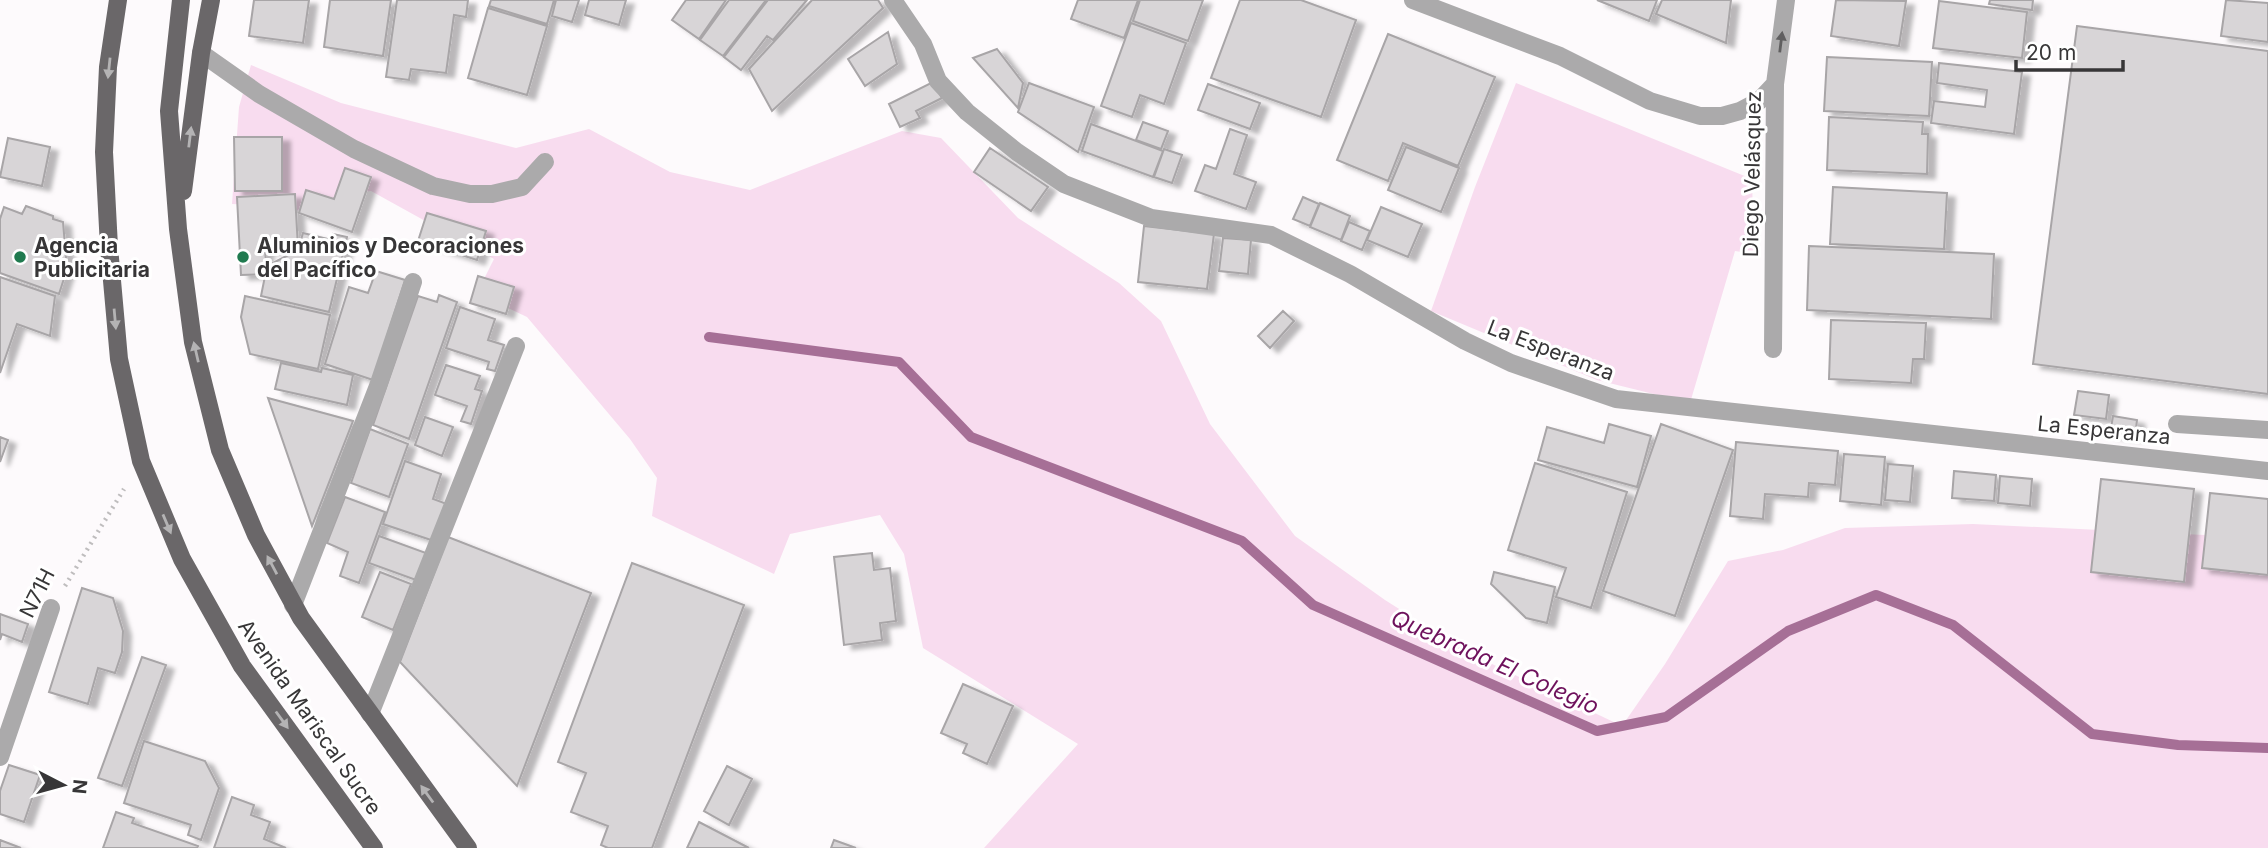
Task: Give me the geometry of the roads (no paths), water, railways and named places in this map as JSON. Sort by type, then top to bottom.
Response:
[{"type":"main road","name":"Avenida Mariscal Sucre","points":[[118,0],[108,67],[104,152],[119,359],[141,461],[182,559],[242,666],[374,848]]},
{"type":"main road","points":[[181,0],[169,111],[178,229],[193,342],[220,450],[256,535],[293,605],[468,848]]},
{"type":"main road","points":[[178,229],[201,53],[211,0]]},
{"type":"street","name":"La Esperanza","points":[[893,0],[923,44],[938,81],[967,112],[1064,184],[1151,218],[1271,235],[1350,274],[1465,341],[1511,363],[1616,399],[2268,471]]},
{"type":"street","points":[[1413,0],[1560,56],[1650,101],[1700,116],[1722,116],[1740,111],[1759,101],[1775,84]]},
{"type":"street","name":"Diego Velásquez","points":[[1773,349],[1775,84],[1786,0]]},
{"type":"street","points":[[201,53],[259,94],[354,149],[433,186],[470,194],[492,194],[522,187],[545,162]]},
{"type":"street","points":[[293,605],[378,386],[413,282]]},
{"type":"street","points":[[370,714],[516,346]]},
{"type":"street","points":[[2177,424],[2268,430]]},
{"type":"street","name":"N71H","points":[[0,757],[51,608]]},
{"type":"waterway","name":"Quebrada El Colegio","points":[[709,337],[899,362],[971,437],[1242,541],[1313,605],[1597,731],[1666,717],[1788,631],[1876,595],[1953,625],[2092,734],[2178,745],[2268,748]]},
{"type":"place","name":"Agencia Publicitaria","points":[[20,257]]},
{"type":"place","name":"Aluminios y Decoraciones del Pacífico","points":[[243,257]]}]
